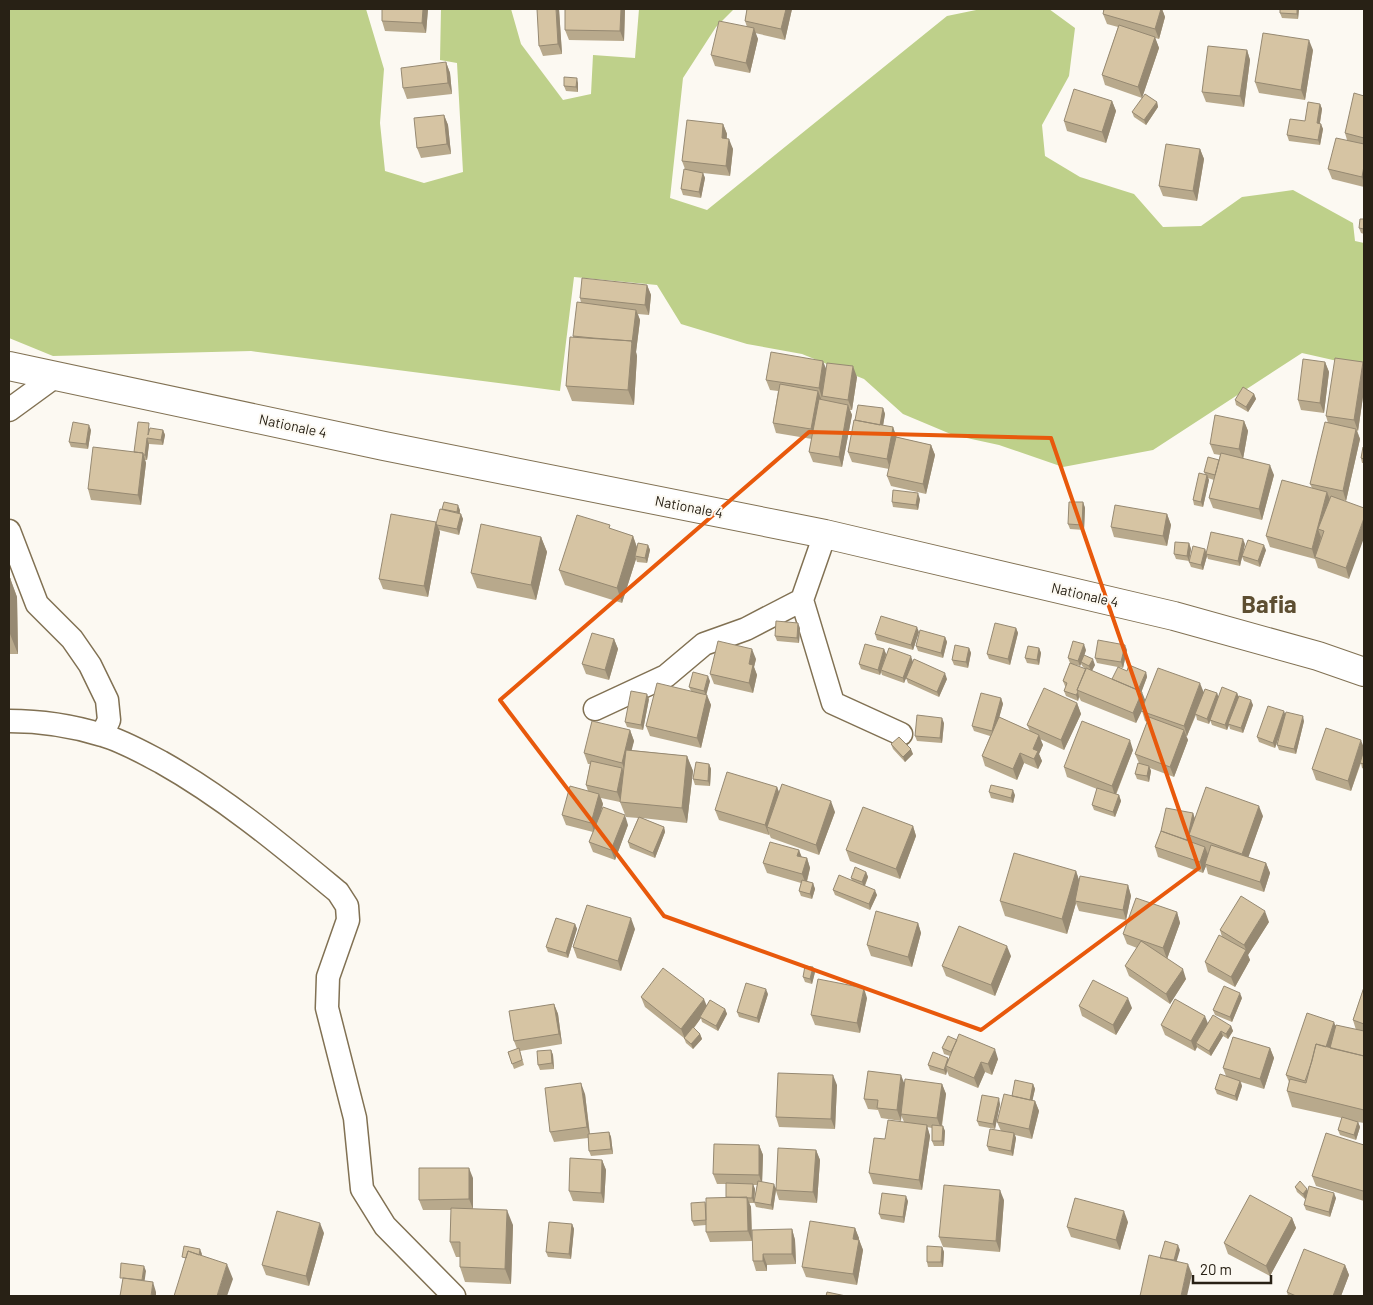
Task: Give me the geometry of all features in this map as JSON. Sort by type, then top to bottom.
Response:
[{"type":"highway","name":"Nationale 4","points":[[9,366],[384,446],[825,534],[1174,616],[1318,656],[1364,672]]},
{"type":"highway","points":[[1318,656],[1364,652]]},
{"type":"street","points":[[9,410],[57,375]]},
{"type":"street","points":[[9,531],[37,604],[72,639],[107,700],[109,720],[102,735]]},
{"type":"street","points":[[825,534],[802,600],[833,702],[901,734]]},
{"type":"street","points":[[595,709],[666,676],[704,644],[746,629],[802,600]]},
{"type":"street","points":[[9,721],[44,724],[102,735],[136,748],[187,777],[229,806],[338,892],[346,906],[348,920],[328,978],[327,1008],[355,1118],[362,1189],[385,1226],[454,1296]]},
{"type":"highlighted area","points":[[809,432],[1051,438],[1199,868],[981,1030],[664,916],[500,700]]},
{"type":"green space","points":[[9,9],[366,9],[384,69],[380,123],[385,171],[424,183],[463,172],[457,63],[440,60],[441,9],[511,9],[521,44],[563,100],[591,94],[593,55],[635,58],[639,9],[734,9],[716,27],[683,78],[670,198],[707,210],[947,16],[981,9],[1049,9],[1075,28],[1069,76],[1042,125],[1045,156],[1080,177],[1134,194],[1163,227],[1201,226],[1242,197],[1293,190],[1353,223],[1355,241],[1364,243],[1364,367],[1302,353],[1153,450],[1063,467],[999,445],[953,435],[903,414],[864,379],[802,354],[747,344],[681,324],[657,285],[574,277],[560,391],[251,351],[53,356],[9,338]]},
{"type":"building","points":[[382,9],[423,9],[422,23],[382,21]]},
{"type":"building","points":[[537,9],[556,9],[558,44],[539,46]]},
{"type":"building","points":[[565,9],[621,9],[620,31],[565,30]]},
{"type":"building","points":[[747,9],[786,9],[781,29],[745,21]]},
{"type":"building","points":[[1104,9],[1161,9],[1155,29],[1103,14]]},
{"type":"building","points":[[1280,9],[1297,9],[1297,14],[1280,13]]},
{"type":"building","points":[[719,21],[754,28],[746,63],[711,55]]},
{"type":"building","points":[[1119,25],[1155,37],[1138,87],[1102,75]]},
{"type":"building","points":[[1263,33],[1309,40],[1301,90],[1255,82]]},
{"type":"building","points":[[1208,46],[1247,50],[1240,96],[1202,92]]},
{"type":"building","points":[[446,62],[448,83],[403,88],[401,68]]},
{"type":"building","points":[[564,77],[577,78],[576,87],[564,86]]},
{"type":"building","points":[[1074,89],[1112,101],[1102,132],[1064,121]]},
{"type":"building","points":[[1354,93],[1364,96],[1364,138],[1345,133]]},
{"type":"building","points":[[1145,94],[1157,102],[1144,120],[1132,112]]},
{"type":"building","points":[[1308,102],[1320,104],[1317,123],[1321,124],[1318,140],[1287,135],[1290,119],[1305,121]]},
{"type":"building","points":[[444,115],[447,144],[417,148],[414,118]]},
{"type":"building","points":[[687,120],[723,124],[722,138],[729,139],[726,166],[682,161]]},
{"type":"building","points":[[1336,138],[1364,144],[1362,177],[1328,169]]},
{"type":"building","points":[[1166,144],[1200,149],[1193,191],[1159,186]]},
{"type":"building","points":[[684,169],[703,173],[699,192],[681,189]]},
{"type":"building","points":[[1360,219],[1364,219],[1364,229],[1359,228]]},
{"type":"building","points":[[582,278],[647,285],[645,305],[580,298]]},
{"type":"building","points":[[577,302],[636,310],[632,343],[632,341],[573,336]]},
{"type":"building","points":[[570,337],[632,341],[628,390],[566,386]]},
{"type":"building","points":[[771,352],[823,361],[819,388],[766,380]]},
{"type":"building","points":[[1335,358],[1363,362],[1354,420],[1326,416]]},
{"type":"building","points":[[1303,359],[1325,362],[1320,403],[1298,400]]},
{"type":"building","points":[[827,363],[853,366],[848,400],[822,396]]},
{"type":"building","points":[[780,384],[818,391],[811,429],[773,423]]},
{"type":"building","points":[[1243,387],[1254,394],[1246,407],[1235,400]]},
{"type":"building","points":[[819,399],[848,405],[839,457],[809,452]]},
{"type":"building","points":[[858,405],[883,408],[880,425],[855,420]]},
{"type":"building","points":[[1215,415],[1244,421],[1239,449],[1210,444]]},
{"type":"building","points":[[854,420],[893,427],[887,459],[848,452]]},
{"type":"building","points":[[73,422],[89,425],[86,444],[69,442]]},
{"type":"building","points":[[138,422],[149,423],[148,435],[150,428],[163,430],[161,440],[147,438],[145,455],[134,452]]},
{"type":"building","points":[[1325,422],[1356,429],[1343,491],[1310,484]]},
{"type":"building","points":[[896,437],[931,445],[923,484],[887,476]]},
{"type":"building","points":[[93,447],[143,453],[138,495],[88,489]]},
{"type":"building","points":[[1364,448],[1364,459],[1361,458]]},
{"type":"building","points":[[1221,453],[1270,465],[1259,509],[1209,498]]},
{"type":"building","points":[[1208,457],[1219,460],[1215,475],[1204,472]]},
{"type":"building","points":[[1199,473],[1207,475],[1201,502],[1193,500]]},
{"type":"building","points":[[1282,480],[1327,492],[1312,549],[1266,536]]},
{"type":"building","points":[[893,490],[918,493],[916,505],[892,502]]},
{"type":"building","points":[[1331,496],[1364,508],[1364,518],[1346,568],[1315,557],[1324,531],[1318,529]]},
{"type":"building","points":[[444,502],[458,505],[457,512],[442,509]]},
{"type":"building","points":[[1069,502],[1083,502],[1082,525],[1068,524]]},
{"type":"building","points":[[1115,505],[1167,514],[1163,536],[1111,527]]},
{"type":"building","points":[[440,509],[461,514],[457,529],[436,524]]},
{"type":"building","points":[[391,514],[436,522],[424,586],[379,579]]},
{"type":"building","points":[[577,515],[610,525],[609,528],[633,536],[617,588],[559,570]]},
{"type":"building","points":[[481,524],[541,537],[531,585],[471,573]]},
{"type":"building","points":[[1211,532],[1243,539],[1238,561],[1206,554]]},
{"type":"building","points":[[1248,540],[1264,545],[1258,561],[1242,556]]},
{"type":"building","points":[[1175,542],[1189,543],[1187,556],[1174,554]]},
{"type":"building","points":[[638,543],[648,545],[645,558],[635,556]]},
{"type":"building","points":[[1193,546],[1205,549],[1201,565],[1189,562]]},
{"type":"building","points":[[10,578],[10,634],[9,634]]},
{"type":"building","points":[[881,616],[917,627],[911,645],[875,634]]},
{"type":"building","points":[[776,621],[798,623],[797,638],[775,636]]},
{"type":"building","points":[[995,623],[1016,628],[1008,659],[987,654]]},
{"type":"building","points":[[920,630],[945,637],[941,653],[916,646]]},
{"type":"building","points":[[592,633],[614,639],[605,670],[582,664]]},
{"type":"building","points":[[1098,640],[1125,645],[1121,662],[1095,658]]},
{"type":"building","points":[[718,641],[752,649],[749,664],[753,665],[749,683],[710,674]]},
{"type":"building","points":[[1073,641],[1084,644],[1078,661],[1068,658]]},
{"type":"building","points":[[865,644],[884,649],[878,670],[859,664]]},
{"type":"building","points":[[955,645],[969,648],[966,662],[952,660]]},
{"type":"building","points":[[1028,646],[1039,648],[1037,660],[1025,658]]},
{"type":"building","points":[[889,648],[911,656],[903,678],[881,670]]},
{"type":"building","points":[[1084,655],[1093,659],[1089,666],[1081,662]]},
{"type":"building","points":[[914,659],[945,673],[937,692],[906,678]]},
{"type":"building","points":[[1070,663],[1086,669],[1076,695],[1064,691],[1067,683],[1063,681]]},
{"type":"building","points":[[1129,665],[1146,672],[1138,690],[1112,679],[1118,667],[1127,671]]},
{"type":"building","points":[[1086,668],[1142,692],[1133,713],[1077,690]]},
{"type":"building","points":[[1158,668],[1200,683],[1184,726],[1141,711]]},
{"type":"building","points":[[693,672],[708,676],[704,691],[689,687]]},
{"type":"building","points":[[657,683],[707,695],[697,738],[646,726]]},
{"type":"building","points":[[1222,687],[1237,693],[1225,725],[1210,720]]},
{"type":"building","points":[[1044,688],[1077,703],[1061,740],[1027,725]]},
{"type":"building","points":[[1205,689],[1217,693],[1207,719],[1195,714]]},
{"type":"building","points":[[631,691],[647,694],[641,725],[625,722]]},
{"type":"building","points":[[981,693],[1001,698],[992,731],[972,726]]},
{"type":"building","points":[[1239,696],[1251,700],[1241,728],[1228,724]]},
{"type":"building","points":[[1268,706],[1284,711],[1273,743],[1257,737]]},
{"type":"building","points":[[1286,712],[1303,716],[1294,749],[1277,745]]},
{"type":"building","points":[[917,715],[942,718],[940,738],[915,736]]},
{"type":"building","points":[[999,717],[1039,735],[1033,749],[1038,751],[1034,759],[1020,753],[1013,769],[982,756]]},
{"type":"building","points":[[1149,717],[1184,730],[1170,767],[1135,754]]},
{"type":"building","points":[[592,721],[630,730],[622,763],[584,753]]},
{"type":"building","points":[[1082,721],[1130,740],[1112,786],[1064,767]]},
{"type":"building","points":[[1326,728],[1361,740],[1348,781],[1312,769]]},
{"type":"building","points":[[899,737],[911,749],[903,757],[891,744]]},
{"type":"building","points":[[626,750],[687,756],[682,808],[620,802]]},
{"type":"building","points":[[1364,750],[1364,764],[1360,763]]},
{"type":"building","points":[[591,761],[622,768],[617,792],[586,785]]},
{"type":"building","points":[[696,762],[709,764],[708,781],[693,779]]},
{"type":"building","points":[[1138,763],[1149,766],[1147,776],[1135,774]]},
{"type":"building","points":[[727,772],[777,787],[765,825],[715,810]]},
{"type":"building","points":[[782,784],[831,801],[816,845],[767,827]]},
{"type":"building","points":[[991,785],[1013,790],[1011,798],[989,792]]},
{"type":"building","points":[[570,786],[599,794],[591,823],[562,815]]},
{"type":"building","points":[[1206,787],[1259,806],[1242,854],[1189,835]]},
{"type":"building","points":[[1097,788],[1119,795],[1113,812],[1092,805]]},
{"type":"building","points":[[603,807],[625,815],[611,850],[589,842]]},
{"type":"building","points":[[863,807],[913,826],[896,869],[846,850]]},
{"type":"building","points":[[1166,808],[1193,813],[1187,840],[1161,831]]},
{"type":"building","points":[[639,817],[664,827],[653,853],[628,842]]},
{"type":"building","points":[[1161,831],[1205,847],[1200,862],[1155,847]]},
{"type":"building","points":[[770,842],[799,850],[797,856],[807,858],[802,874],[763,863]]},
{"type":"building","points":[[1211,845],[1266,863],[1260,882],[1205,864]]},
{"type":"building","points":[[1014,853],[1076,871],[1062,919],[1000,901]]},
{"type":"building","points":[[855,867],[866,872],[862,882],[851,878]]},
{"type":"building","points":[[839,875],[875,890],[869,904],[833,890]]},
{"type":"building","points":[[1080,876],[1128,885],[1123,910],[1075,901]]},
{"type":"building","points":[[802,880],[813,883],[810,894],[799,891]]},
{"type":"building","points":[[1241,896],[1265,911],[1244,945],[1220,930]]},
{"type":"building","points":[[1136,898],[1177,912],[1163,948],[1123,934]]},
{"type":"building","points":[[587,905],[631,918],[618,961],[573,947]]},
{"type":"building","points":[[876,911],[918,923],[908,957],[867,945]]},
{"type":"building","points":[[556,918],[575,924],[566,953],[546,947]]},
{"type":"building","points":[[959,926],[1007,946],[991,985],[942,966]]},
{"type":"building","points":[[1219,935],[1246,950],[1231,977],[1205,962]]},
{"type":"building","points":[[1141,941],[1183,969],[1166,994],[1125,966]]},
{"type":"building","points":[[805,966],[813,967],[810,979],[803,977]]},
{"type":"building","points":[[663,968],[704,999],[681,1029],[641,997]]},
{"type":"building","points":[[818,979],[864,988],[857,1023],[811,1015]]},
{"type":"building","points":[[1093,980],[1128,998],[1113,1025],[1079,1006]]},
{"type":"building","points":[[746,983],[766,989],[757,1018],[737,1012]]},
{"type":"building","points":[[1224,986],[1240,993],[1230,1017],[1213,1010]]},
{"type":"building","points":[[1364,987],[1364,1024],[1353,1020]]},
{"type":"building","points":[[1175,999],[1205,1016],[1191,1041],[1161,1025]]},
{"type":"building","points":[[710,1000],[725,1009],[716,1026],[700,1017]]},
{"type":"building","points":[[554,1004],[559,1034],[514,1041],[509,1011]]},
{"type":"building","points":[[1307,1013],[1334,1022],[1326,1047],[1316,1044],[1305,1081],[1286,1075]]},
{"type":"building","points":[[1213,1015],[1231,1026],[1226,1034],[1221,1031],[1209,1051],[1196,1043]]},
{"type":"building","points":[[1336,1025],[1364,1031],[1364,1056],[1330,1048]]},
{"type":"building","points":[[693,1027],[700,1034],[691,1044],[684,1038]]},
{"type":"building","points":[[959,1034],[995,1049],[988,1064],[981,1062],[974,1078],[946,1066]]},
{"type":"building","points":[[948,1036],[957,1040],[951,1052],[942,1048]]},
{"type":"building","points":[[1233,1037],[1270,1048],[1260,1079],[1223,1068]]},
{"type":"building","points":[[1316,1044],[1364,1056],[1364,1110],[1287,1091],[1290,1079],[1306,1083]]},
{"type":"building","points":[[519,1048],[522,1060],[512,1064],[508,1052]]},
{"type":"building","points":[[551,1050],[552,1063],[538,1065],[537,1051]]},
{"type":"building","points":[[933,1052],[948,1058],[944,1070],[928,1065]]},
{"type":"building","points":[[868,1071],[901,1075],[897,1110],[877,1108],[878,1100],[864,1099]]},
{"type":"building","points":[[778,1073],[833,1075],[831,1119],[776,1117]]},
{"type":"building","points":[[1220,1074],[1240,1081],[1235,1096],[1215,1089]]},
{"type":"building","points":[[905,1079],[942,1084],[937,1118],[901,1114]]},
{"type":"building","points":[[1015,1080],[1033,1084],[1030,1100],[1012,1096]]},
{"type":"building","points":[[581,1083],[587,1127],[550,1132],[545,1088]]},
{"type":"building","points":[[1004,1094],[1035,1101],[1029,1129],[997,1122]]},
{"type":"building","points":[[982,1095],[999,1098],[993,1124],[977,1121]]},
{"type":"building","points":[[1342,1117],[1358,1122],[1354,1135],[1338,1130]]},
{"type":"building","points":[[888,1120],[927,1125],[919,1180],[869,1173],[874,1138],[885,1139]]},
{"type":"building","points":[[932,1125],[943,1126],[942,1141],[932,1141]]},
{"type":"building","points":[[990,1129],[1014,1133],[1011,1151],[987,1146]]},
{"type":"building","points":[[609,1132],[611,1149],[589,1151],[588,1134]]},
{"type":"building","points":[[1326,1133],[1364,1145],[1363,1191],[1312,1176]]},
{"type":"building","points":[[714,1144],[759,1145],[759,1175],[713,1174]]},
{"type":"building","points":[[778,1148],[816,1150],[813,1192],[776,1190]]},
{"type":"building","points":[[570,1158],[602,1160],[601,1193],[569,1191]]},
{"type":"building","points":[[419,1168],[469,1168],[469,1199],[419,1200]]},
{"type":"building","points":[[758,1181],[774,1184],[771,1205],[754,1202]]},
{"type":"building","points":[[1300,1181],[1307,1189],[1303,1194],[1295,1187]]},
{"type":"building","points":[[726,1183],[753,1184],[752,1198],[726,1197]]},
{"type":"building","points":[[944,1185],[1000,1190],[996,1241],[939,1237]]},
{"type":"building","points":[[1309,1186],[1334,1193],[1329,1212],[1304,1205]]},
{"type":"building","points":[[882,1193],[906,1196],[903,1217],[879,1214]]},
{"type":"building","points":[[1250,1195],[1292,1218],[1266,1266],[1224,1243]]},
{"type":"building","points":[[747,1197],[748,1231],[706,1232],[706,1198]]},
{"type":"building","points":[[1075,1198],[1124,1211],[1116,1240],[1067,1227]]},
{"type":"building","points":[[705,1202],[706,1220],[692,1221],[691,1203]]},
{"type":"building","points":[[451,1208],[507,1210],[505,1269],[460,1267],[460,1242],[450,1242]]},
{"type":"building","points":[[277,1211],[320,1223],[306,1276],[262,1265]]},
{"type":"building","points":[[810,1221],[855,1228],[853,1239],[859,1240],[853,1274],[802,1267]]},
{"type":"building","points":[[549,1222],[572,1224],[569,1254],[546,1252]]},
{"type":"building","points":[[792,1229],[792,1254],[763,1254],[763,1261],[753,1261],[752,1230]]},
{"type":"building","points":[[1165,1241],[1178,1245],[1174,1260],[1160,1258]]},
{"type":"building","points":[[184,1246],[200,1249],[199,1255],[188,1251],[186,1258],[182,1257]]},
{"type":"building","points":[[927,1246],[942,1247],[941,1262],[927,1262]]},
{"type":"building","points":[[1304,1249],[1345,1265],[1333,1296],[1296,1296],[1287,1292]]},
{"type":"building","points":[[188,1251],[227,1264],[217,1296],[174,1296]]},
{"type":"building","points":[[1149,1255],[1188,1264],[1181,1296],[1140,1296]]},
{"type":"building","points":[[121,1263],[144,1266],[142,1280],[120,1278]]},
{"type":"building","points":[[123,1278],[153,1282],[151,1296],[120,1296]]},
{"type":"building","points":[[827,1292],[846,1296],[826,1296]]},
{"type":"district","name":"Bafia","points":[[1269,605]]}]
